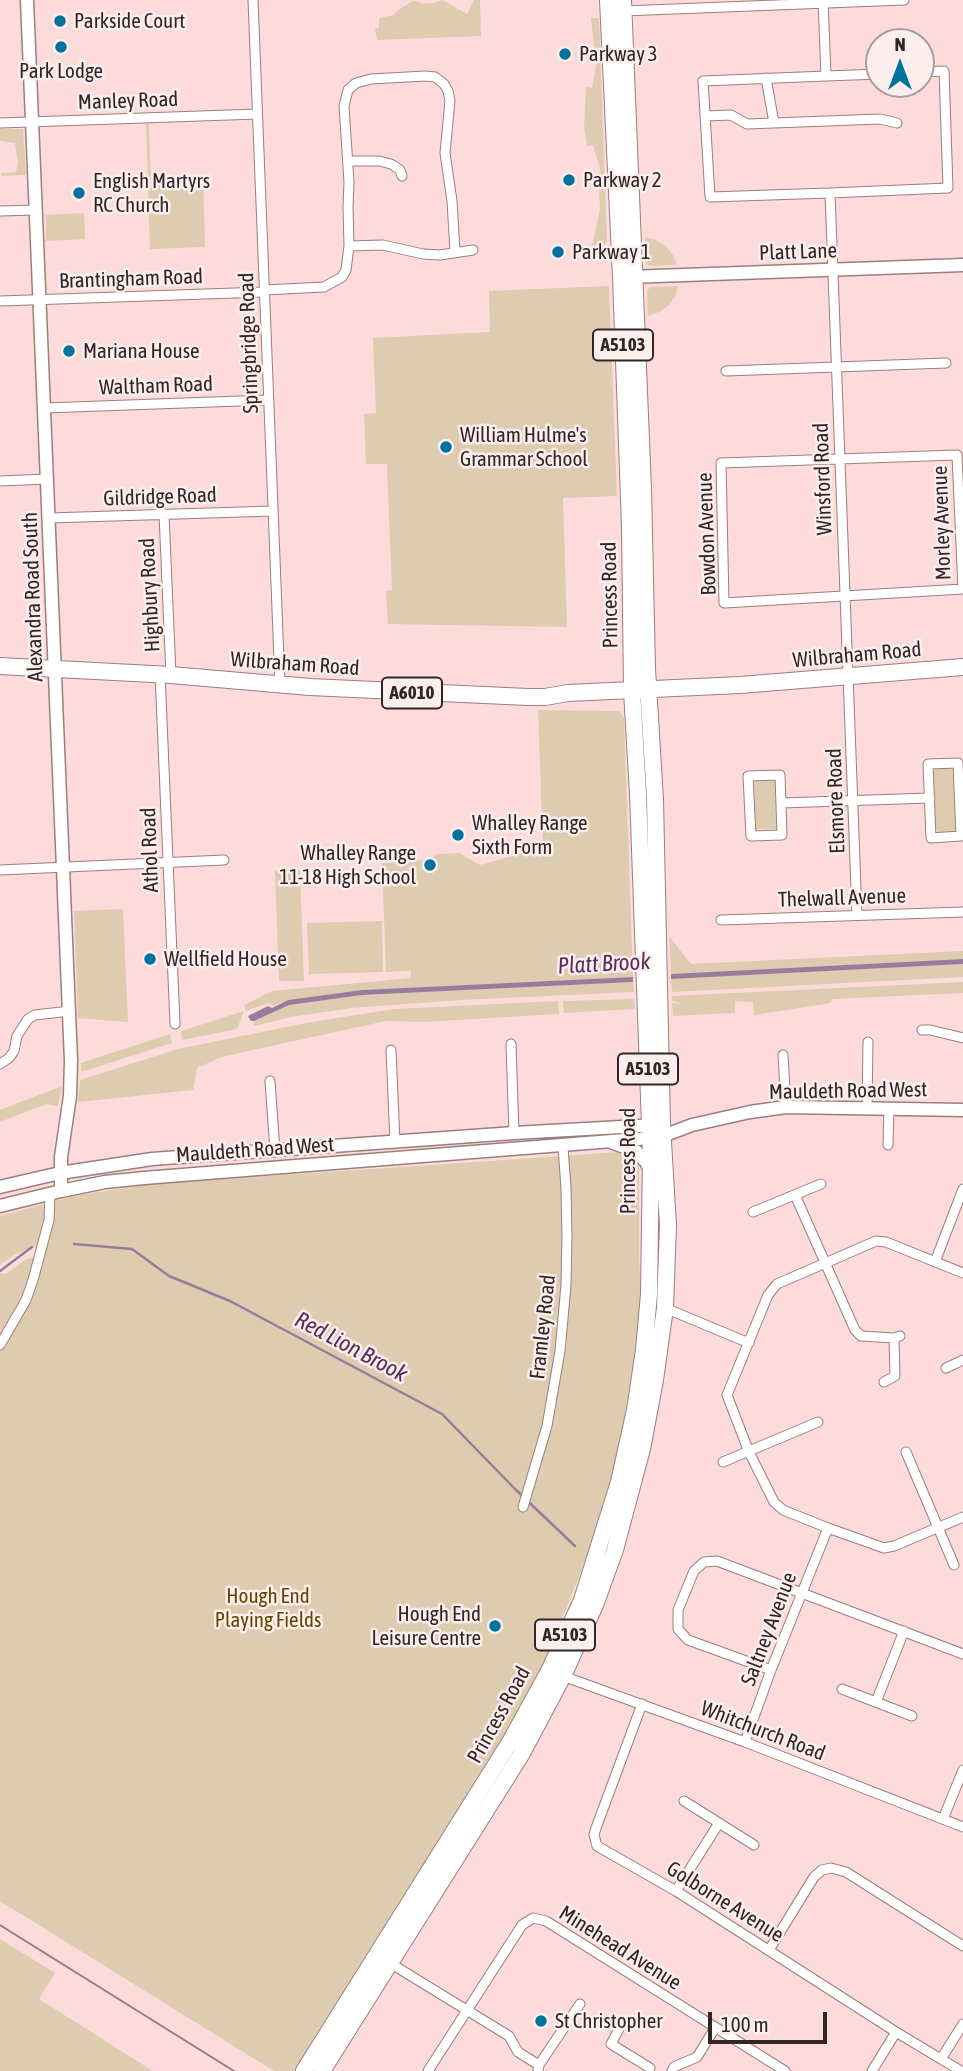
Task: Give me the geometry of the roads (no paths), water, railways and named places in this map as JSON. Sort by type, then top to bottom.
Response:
[{"type":"highway","name":"Princess Road","points":[[304,2071],[556,1673],[606,1577],[634,1486],[650,1411],[665,1308],[668,1225],[656,1131],[650,695],[628,277],[608,0]]},
{"type":"highway","name":"Princess Road","points":[[623,5],[632,696],[652,967]]},
{"type":"highway","name":"Wilbraham Road","points":[[0,666],[454,695],[545,697],[568,693],[670,698],[963,667]]},
{"type":"highway","name":"Wilbraham Road","points":[[849,681],[963,678]]},
{"type":"highway","name":"Princess Road","points":[[322,2071],[521,1755],[556,1673],[582,1600],[619,1482],[635,1410],[648,1305],[650,1171],[656,1131]]},
{"type":"street","name":"Alexandra Road South","points":[[27,0],[70,1011],[70,1096],[55,1192]]},
{"type":"street","name":"Springbridge Road","points":[[253,0],[280,685]]},
{"type":"street","points":[[623,5],[904,0]]},
{"type":"street","points":[[823,2],[826,76]]},
{"type":"street","points":[[865,75],[703,81],[710,197],[948,188],[944,71],[935,71]]},
{"type":"street","name":"Brantingham Road","points":[[0,301],[313,289],[334,284],[346,270],[349,246],[349,161],[344,106],[348,90],[355,83],[371,79],[435,77],[449,92],[445,153],[452,201],[455,252]]},
{"type":"street","points":[[766,78],[774,123]]},
{"type":"street","name":"Manley Road","points":[[0,123],[257,114]]},
{"type":"street","points":[[705,116],[731,115],[747,124],[880,119],[897,123]]},
{"type":"street","points":[[349,161],[379,161],[391,164],[400,170],[402,176]]},
{"type":"street","name":"Winsford Road","points":[[830,193],[849,681]]},
{"type":"street","points":[[0,211],[36,210]]},
{"type":"street","points":[[349,246],[383,245],[423,254],[472,250]]},
{"type":"street","name":"Platt Lane","points":[[628,277],[963,265]]},
{"type":"street","points":[[726,371],[946,363]]},
{"type":"street","name":"Waltham Road","points":[[44,408],[268,400]]},
{"type":"street","name":"Morley Avenue","points":[[840,459],[957,455],[963,589],[846,596]]},
{"type":"street","name":"Bowdon Avenue","points":[[840,459],[721,463],[724,603],[846,596]]},
{"type":"street","points":[[0,481],[48,479]]},
{"type":"street","name":"Gildridge Road","points":[[49,518],[273,511]]},
{"type":"street","name":"Highbury Road","points":[[164,514],[165,675]]},
{"type":"street","name":"Athol Road","points":[[165,675],[174,1024]]},
{"type":"street","name":"Elsmore Road","points":[[849,681],[857,915]]},
{"type":"street","points":[[958,763],[961,836],[931,838],[930,798],[928,764],[958,763]]},
{"type":"street","points":[[780,775],[781,803],[782,835],[751,836],[748,776],[780,775]]},
{"type":"street","points":[[781,803],[930,798]]},
{"type":"street","points":[[0,870],[225,860]]},
{"type":"street","name":"Thelwall Avenue","points":[[722,920],[963,912]]},
{"type":"street","points":[[0,1065],[13,1052],[27,1019],[35,1015],[70,1011]]},
{"type":"street","points":[[927,1027],[963,1038]]},
{"type":"street","points":[[867,1107],[868,1042]]},
{"type":"street","points":[[512,1044],[515,1149]]},
{"type":"street","points":[[391,1050],[395,1142]]},
{"type":"street","points":[[783,1055],[786,1107]]},
{"type":"street","points":[[270,1081],[275,1151]]},
{"type":"street","name":"Mauldeth Road West","points":[[0,1206],[105,1182],[609,1141],[786,1107],[963,1110]]},
{"type":"street","points":[[888,1145],[889,1108]]},
{"type":"street","name":"Mauldeth Road West","points":[[0,1187],[60,1173],[152,1159],[514,1133],[656,1131]]},
{"type":"street","points":[[609,1141],[636,1152],[646,1162],[650,1171]]},
{"type":"street","name":"Framley Road","points":[[523,1507],[547,1426],[563,1322],[567,1236],[563,1147]]},
{"type":"street","points":[[753,1212],[821,1184]]},
{"type":"street","points":[[935,1262],[963,1189]]},
{"type":"street","points":[[0,1345],[26,1300],[40,1259],[55,1192]]},
{"type":"street","points":[[795,1195],[855,1330],[860,1336],[897,1337],[895,1376],[884,1382]]},
{"type":"street","points":[[963,1273],[886,1242],[876,1241],[824,1262],[772,1288],[727,1395],[749,1452],[774,1503],[783,1510],[884,1548],[963,1517]]},
{"type":"street","points":[[665,1308],[749,1343]]},
{"type":"street","points":[[946,1368],[963,1360]]},
{"type":"street","points":[[723,1462],[818,1422]]},
{"type":"street","points":[[906,1452],[954,1565]]},
{"type":"street","name":"Saltney Avenue","points":[[745,1742],[828,1528]]},
{"type":"street","points":[[771,1670],[688,1640],[678,1629],[678,1610],[694,1571],[704,1562],[717,1561],[963,1654]]},
{"type":"street","points":[[876,1702],[904,1631]]},
{"type":"street","name":"Whitchurch Road","points":[[556,1673],[745,1742],[963,1827]]},
{"type":"street","points":[[842,1689],[912,1716]]},
{"type":"street","name":"Golborne Avenue","points":[[642,1704],[596,1828],[597,1846],[676,1891],[961,2071]]},
{"type":"street","points":[[943,1819],[963,1770]]},
{"type":"street","points":[[684,1801],[754,1845]]},
{"type":"street","points":[[676,1891],[719,1823]]},
{"type":"street","points":[[769,1950],[814,1877],[822,1870],[831,1868],[846,1872],[963,1946]]},
{"type":"street","name":"Minehead Avenue","points":[[466,2011],[522,1925],[533,1918],[546,1921],[785,2071]]},
{"type":"street","points":[[390,1964],[509,2036],[518,2052],[538,2068],[580,2004]]},
{"type":"street","points":[[428,2071],[466,2011]]},
{"type":"street","points":[[941,2059],[963,2024]]},
{"type":"street","points":[[671,2071],[697,2057],[715,2028]]},
{"type":"street","points":[[619,2029],[611,2044],[650,2068]]},
{"type":"street","points":[[872,2071],[896,2032]]},
{"type":"waterway","name":"Red Lion Brook","points":[[74,1244],[132,1249],[169,1276],[230,1301],[442,1414],[575,1546]]},
{"type":"waterway","points":[[0,1271],[32,1247]]},
{"type":"tram line","points":[[0,1925],[234,2071]]},
{"type":"place","name":"Parkside Court","points":[[60,21]]},
{"type":"place","name":"Park Lodge","points":[[61,47]]},
{"type":"place","name":"Parkway 3","points":[[565,54]]},
{"type":"place","name":"Parkway 2","points":[[569,180]]},
{"type":"place","name":"English Martyrs RC Church","points":[[79,193]]},
{"type":"place","name":"Parkway 1","points":[[558,252]]},
{"type":"place","name":"Mariana House","points":[[69,351]]},
{"type":"place","name":"William Hulme's Grammar School","points":[[446,447]]},
{"type":"place","name":"Whalley Range Sixth Form","points":[[458,835]]},
{"type":"place","name":"Whalley Range 11-18 High School","points":[[430,865]]},
{"type":"place","name":"Wellfield House","points":[[150,959]]},
{"type":"place","name":"Hough End Leisure Centre","points":[[495,1626]]},
{"type":"place","name":"St Christopher","points":[[541,2021]]},
{"type":"water label","name":"Platt Brook","points":[[604,964]]},
{"type":"park label","name":"Hough End Playing Fields","points":[[268,1608]]}]
